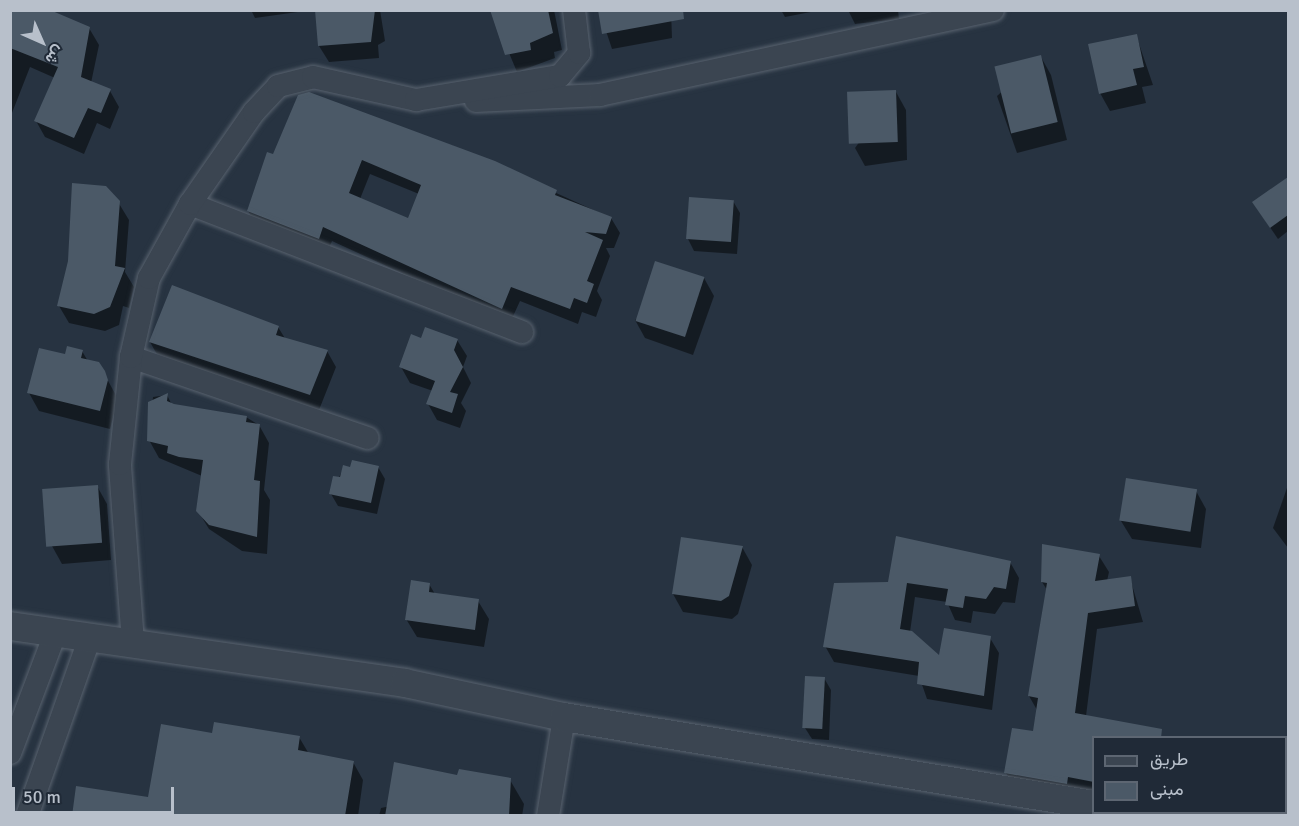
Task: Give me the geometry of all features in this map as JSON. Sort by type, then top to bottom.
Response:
[{"type":"street","points":[[416,100],[560,76],[579,53],[574,10]]},
{"type":"street","points":[[133,642],[120,464],[131,357],[149,278],[190,204],[278,86],[313,77],[416,100],[524,101],[600,95],[953,14],[993,10]]},
{"type":"street","points":[[190,204],[522,332]]},
{"type":"street","points":[[131,357],[366,438]]},
{"type":"street","points":[[10,626],[89,640],[133,642],[405,683],[564,717],[1092,806]]},
{"type":"street","points":[[10,753],[55,634]]},
{"type":"street","points":[[27,816],[89,640]]},
{"type":"street","points":[[548,816],[564,717]]},
{"type":"building","points":[[10,10],[50,10],[90,27],[81,77],[111,89],[101,113],[88,108],[74,138],[34,121],[58,67],[10,48]]},
{"type":"building","points":[[315,10],[375,10],[371,42],[318,46]]},
{"type":"building","points":[[490,10],[548,10],[553,33],[530,43],[531,50],[505,55]]},
{"type":"building","points":[[598,10],[683,10],[684,19],[602,34]]},
{"type":"building","points":[[1137,34],[1144,67],[1133,69],[1137,85],[1099,94],[1088,44]]},
{"type":"building","points":[[1041,55],[1058,122],[1011,134],[994,67]]},
{"type":"building","points":[[896,90],[898,142],[849,144],[847,92]]},
{"type":"building","points":[[309,92],[495,161],[557,190],[555,195],[612,217],[606,234],[585,232],[603,240],[587,281],[594,284],[587,303],[574,298],[570,309],[511,287],[502,309],[323,227],[319,239],[247,211],[267,152],[273,154],[298,95]],"holes":[[[362,160],[421,185],[408,218],[349,193]]]},
{"type":"building","points":[[1288,177],[1288,215],[1270,228],[1252,202]]},
{"type":"building","points":[[72,183],[106,186],[120,201],[115,266],[125,268],[110,307],[94,314],[57,306],[68,261]]},
{"type":"building","points":[[689,197],[734,200],[731,242],[686,239]]},
{"type":"building","points":[[655,261],[704,277],[685,337],[636,321]]},
{"type":"building","points":[[172,285],[279,326],[276,335],[328,350],[310,395],[149,342]]},
{"type":"building","points":[[425,327],[458,339],[454,350],[463,367],[450,392],[458,394],[452,413],[426,404],[435,381],[399,367],[411,334],[421,338]]},
{"type":"building","points":[[67,346],[83,350],[81,358],[99,362],[105,371],[108,380],[100,411],[27,393],[39,348],[65,354]]},
{"type":"building","points":[[168,393],[167,401],[174,404],[247,416],[246,422],[260,424],[254,480],[260,481],[257,537],[209,525],[196,511],[203,460],[167,453],[168,446],[147,441],[148,402]]},
{"type":"building","points":[[352,460],[379,466],[371,503],[329,494],[333,476],[340,477],[343,465],[350,467]]},
{"type":"building","points":[[1126,478],[1197,489],[1190,532],[1119,520]]},
{"type":"building","points":[[98,485],[102,543],[46,547],[42,489]]},
{"type":"building","points":[[896,536],[1011,561],[1006,589],[994,587],[986,599],[965,596],[963,608],[945,605],[948,589],[907,583],[900,629],[912,631],[939,655],[944,628],[991,636],[984,696],[917,684],[919,662],[823,647],[834,583],[888,582]]},
{"type":"building","points":[[681,537],[743,546],[729,596],[721,601],[672,594]]},
{"type":"building","points":[[1042,544],[1100,554],[1095,581],[1131,576],[1135,606],[1088,613],[1075,713],[1162,729],[1161,736],[1092,736],[1092,782],[1068,777],[1067,784],[1004,773],[1012,728],[1033,731],[1038,698],[1028,696],[1047,583],[1041,582]]},
{"type":"building","points":[[411,580],[430,583],[429,592],[479,599],[475,630],[405,620]]},
{"type":"building","points":[[805,676],[825,677],[822,729],[802,728]]},
{"type":"building","points":[[214,722],[300,736],[298,750],[354,761],[345,816],[72,816],[76,786],[148,797],[161,724],[212,733]]},
{"type":"building","points":[[394,762],[457,775],[459,769],[511,778],[509,816],[385,816]]}]
